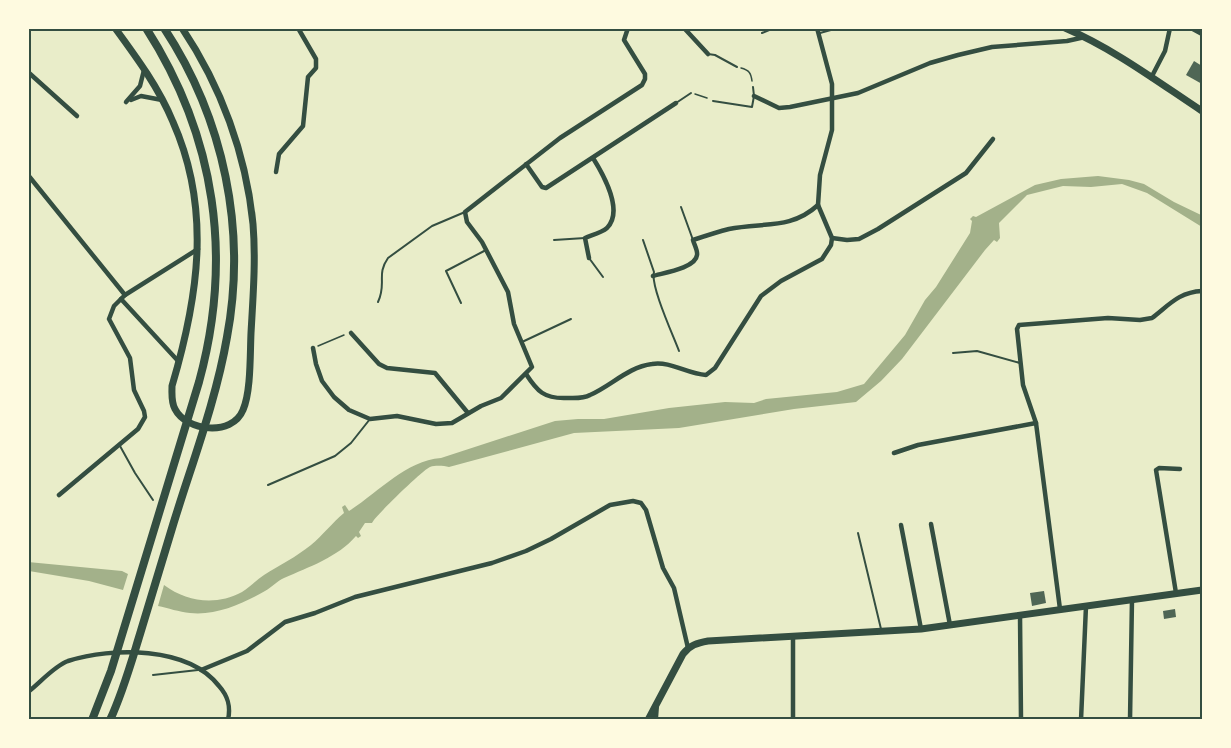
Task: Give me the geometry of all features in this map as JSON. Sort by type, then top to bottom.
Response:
[{"type":"highway","points":[[92,720],[111,671],[193,401],[209,346],[214,310],[216,244],[213,209],[204,159],[188,107],[146,28]]},
{"type":"highway","points":[[110,720],[128,673],[209,407],[227,337],[233,299],[234,252],[231,208],[223,164],[207,109],[189,70],[164,28]]},
{"type":"main road","points":[[116,28],[162,100],[185,155],[194,197],[198,248],[192,312],[172,386],[172,397],[174,408],[181,418],[191,425],[212,428],[233,422],[241,415],[244,407],[249,378],[254,286],[253,224],[242,160],[229,118],[210,75],[182,28]]},
{"type":"main road","points":[[1065,28],[1085,37],[1203,111]]},
{"type":"main road","points":[[648,720],[688,648],[708,640],[921,629],[1203,590]]},
{"type":"street","points":[[276,172],[279,154],[303,126],[308,76],[316,68],[316,59],[298,28]]},
{"type":"street","points":[[313,348],[322,381],[334,397],[349,410],[370,419],[397,416],[427,423],[446,424],[461,419],[481,406],[501,398],[526,374],[532,367],[520,343],[510,313],[508,292],[486,250],[467,222],[465,212],[560,138],[642,85],[645,74],[624,40],[628,28]]},
{"type":"street","points":[[684,28],[708,54]]},
{"type":"street","points":[[1151,78],[1164,51],[1170,28]]},
{"type":"street","points":[[1191,28],[1203,34]]},
{"type":"street","points":[[526,374],[537,391],[559,398],[583,398],[639,368],[656,363],[676,366],[697,375],[706,375],[715,368],[760,296],[781,281],[822,260],[831,245],[832,238],[818,205],[820,176],[832,129],[832,84],[818,31]]},
{"type":"street","points":[[754,96],[779,108],[790,107],[858,93],[930,63],[958,55],[992,47],[1067,41],[1085,37]]},
{"type":"street","points":[[144,70],[140,86],[126,102],[141,96],[162,100]]},
{"type":"street","points":[[28,72],[77,116]]},
{"type":"street","points":[[526,164],[542,187],[546,188],[676,103]]},
{"type":"street","points":[[832,238],[847,240],[859,238],[878,229],[966,173],[993,139]]},
{"type":"street","points":[[28,151],[28,162]]},
{"type":"street","points":[[589,258],[585,238],[605,230],[612,217],[607,181],[593,158]]},
{"type":"street","points":[[28,175],[123,297],[179,362]]},
{"type":"street","points":[[653,276],[687,267],[695,260],[698,254],[693,240],[729,229],[788,222],[809,213],[818,205]]},
{"type":"street","points":[[58,495],[138,429],[145,417],[134,390],[130,358],[108,319],[114,306],[123,297],[198,248]]},
{"type":"street","points":[[1060,609],[1036,423],[1023,385],[1016,332],[1019,325],[1108,318],[1140,320],[1152,318],[1173,299],[1184,294],[1203,291]]},
{"type":"street","points":[[351,333],[379,364],[387,368],[435,374],[468,413]]},
{"type":"street","points":[[894,453],[918,445],[1036,423]]},
{"type":"street","points":[[1176,593],[1156,470],[1159,468],[1180,469]]},
{"type":"street","points":[[201,670],[247,651],[285,622],[375,591],[492,563],[526,551],[610,505],[625,501],[641,503],[646,510],[663,568],[674,588],[688,648]]},
{"type":"street","points":[[901,525],[921,629]]},
{"type":"street","points":[[931,525],[950,626]]},
{"type":"street","points":[[1130,720],[1132,599]]},
{"type":"street","points":[[1082,720],[1086,606]]},
{"type":"street","points":[[1020,615],[1021,720]]},
{"type":"street","points":[[793,636],[793,720]]},
{"type":"street","points":[[28,693],[64,662],[95,654],[122,653],[175,657],[201,670],[215,681],[225,693],[229,703],[228,720]]},
{"type":"street","points":[[655,720],[656,707]]},
{"type":"lane","points":[[762,33],[774,28]]},
{"type":"lane","points":[[818,31],[838,28]]},
{"type":"lane","points":[[708,54],[715,55],[737,67]]},
{"type":"lane","points":[[714,101],[752,107],[753,87]]},
{"type":"lane","points":[[676,103],[691,93]]},
{"type":"lane","points":[[681,207],[693,240]]},
{"type":"lane","points":[[378,302],[383,292],[382,266],[388,258],[432,226],[465,212]]},
{"type":"lane","points":[[554,240],[585,238]]},
{"type":"lane","points":[[643,240],[654,272],[657,295],[679,351]]},
{"type":"lane","points":[[461,303],[446,271],[486,250]]},
{"type":"lane","points":[[589,258],[603,276]]},
{"type":"lane","points":[[520,343],[571,319]]},
{"type":"lane","points":[[953,353],[977,351],[1020,363]]},
{"type":"lane","points":[[268,485],[334,456],[351,443],[370,419]]},
{"type":"lane","points":[[119,444],[153,500]]},
{"type":"lane","points":[[858,533],[881,632]]},
{"type":"lane","points":[[153,675],[201,670]]},
{"type":"path","points":[[737,67],[748,70],[753,87]]},
{"type":"path","points":[[691,93],[714,101]]},
{"type":"path","points":[[313,348],[351,333]]},
{"type":"shaded area","points":[[1098,176],[1144,184],[1201,215],[1202,227],[1147,193],[1122,184],[1091,187],[1063,186],[1027,195],[999,223],[1000,238],[997,242],[994,240],[985,250],[902,359],[856,402],[794,409],[679,428],[574,433],[449,467],[430,467],[400,493],[372,523],[365,523],[359,532],[361,536],[358,538],[356,536],[332,556],[281,579],[257,596],[210,613],[186,612],[158,606],[164,585],[182,595],[202,600],[222,599],[242,592],[311,545],[344,513],[342,507],[345,505],[349,511],[404,471],[428,460],[441,458],[555,421],[604,419],[669,408],[725,402],[754,403],[766,399],[837,392],[864,384],[905,335],[925,300],[936,287],[970,233],[972,221],[970,219],[973,216],[976,217],[1035,185],[1061,179]]},
{"type":"shaded area","points":[[28,562],[122,571],[128,574],[123,590],[89,581],[29,571]]},
{"type":"building","points":[[1194,61],[1202,66],[1202,84],[1186,75]]},
{"type":"building","points":[[1044,591],[1046,603],[1032,606],[1030,593]]},
{"type":"building","points":[[1175,609],[1176,617],[1164,619],[1163,611]]}]
